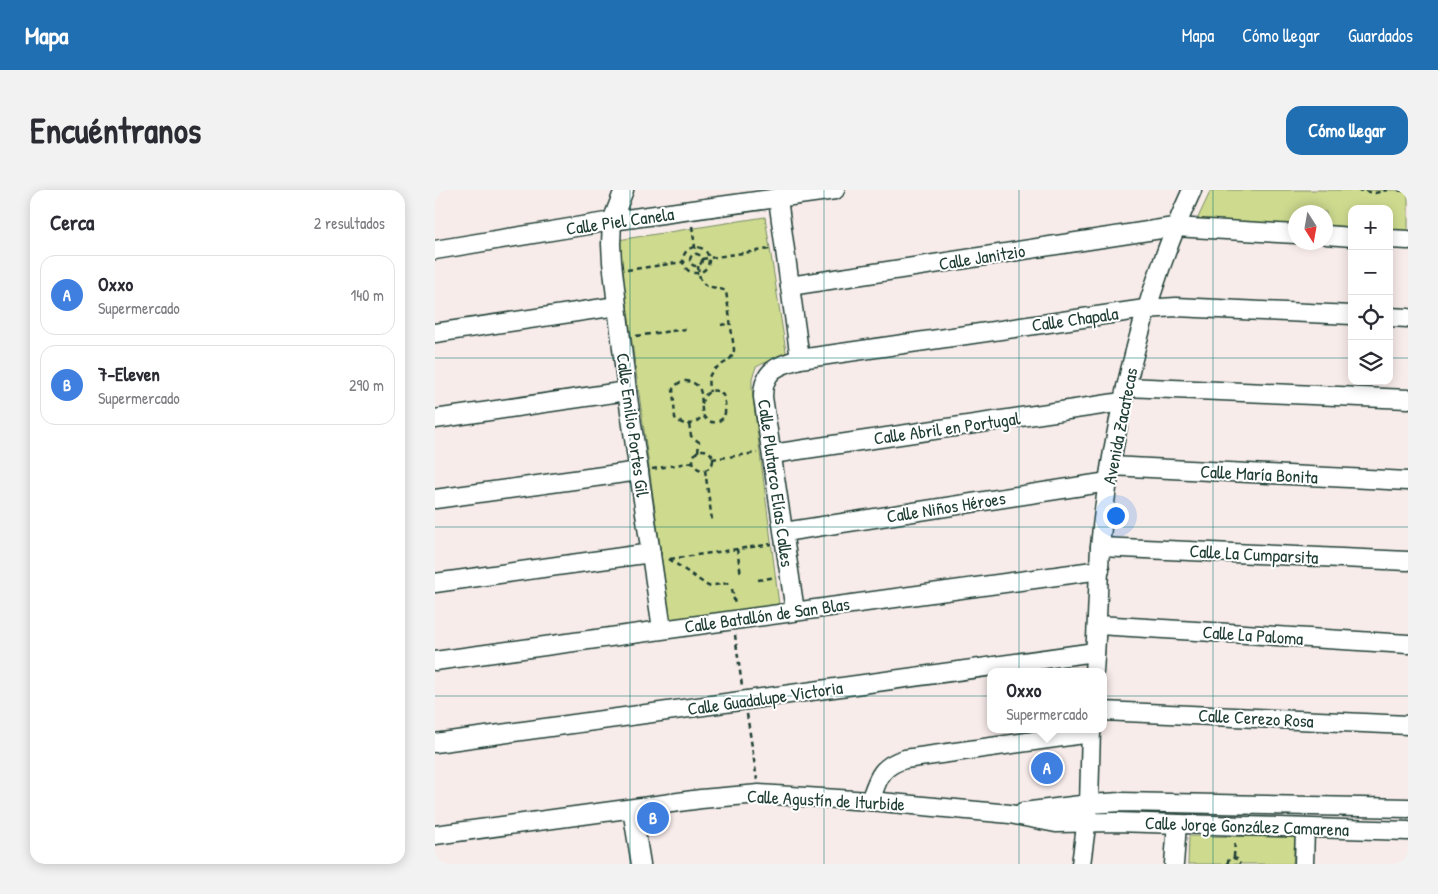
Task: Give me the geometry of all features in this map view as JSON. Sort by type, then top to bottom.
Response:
[{"type":"street","name":"Calle Emilio Portes Gil","points":[[624,190],[612,221],[611,244],[627,391],[643,470],[656,557],[662,629]]},
{"type":"street","name":"Calle Piel Canela","points":[[435,250],[612,221],[739,197],[778,199],[835,190]]},
{"type":"street","name":"Avenida Zacatecas","points":[[1094,668],[1098,625],[1100,547],[1109,474],[1124,394],[1145,309],[1175,227],[1192,190]]},
{"type":"street","points":[[778,199],[800,360]]},
{"type":"street","points":[[1175,227],[1288,234]]},
{"type":"street","name":"Calle Janitzio","points":[[790,286],[1175,227]]},
{"type":"street","points":[[1333,236],[1348,237]]},
{"type":"street","points":[[1393,239],[1408,240]]},
{"type":"street","points":[[435,333],[617,306]]},
{"type":"street","name":"Calle Chapala","points":[[800,360],[1145,309],[1177,308],[1348,315]]},
{"type":"street","points":[[1393,317],[1408,318]]},
{"type":"street","name":"Calle Plutarco Elías Calles","points":[[795,611],[784,532],[766,453],[763,388],[766,378],[772,370],[783,364],[800,360]]},
{"type":"street","points":[[435,419],[627,391]]},
{"type":"street","name":"Calle Abril en Portugal","points":[[766,453],[1124,394],[1408,399]]},
{"type":"street","points":[[435,499],[643,470]]},
{"type":"street","name":"Calle María Bonita","points":[[1109,474],[1408,481]]},
{"type":"street","name":"Calle Niños Héroes","points":[[784,532],[1109,474]]},
{"type":"street","name":"Calle La Cumparsita","points":[[1100,547],[1408,561]]},
{"type":"street","points":[[435,583],[656,557]]},
{"type":"street","name":"Calle Batallón de San Blas","points":[[435,661],[1100,570]]},
{"type":"street","name":"Calle La Paloma","points":[[1098,625],[1408,644]]},
{"type":"street","name":"Calle Guadalupe Victoria","points":[[435,744],[1095,652]]},
{"type":"street","name":"Calle Cerezo Rosa","points":[[1107,711],[1408,725]]},
{"type":"street","points":[[870,801],[878,777],[895,762],[1078,733]]},
{"type":"street","points":[[1081,864],[1089,804],[1091,733]]},
{"type":"street","name":"Calle Agustín de Iturbide","points":[[435,835],[701,799],[759,794],[870,801],[1010,814],[1057,823],[1087,822]]},
{"type":"street","name":"Calle Jorge González Camarena","points":[[1089,804],[1131,802],[1408,808]]},
{"type":"street","name":"Calle Agustín de Iturbide","points":[[1010,814],[1089,804]]},
{"type":"street","points":[[632,809],[641,864]]},
{"type":"street","name":"Calle Jorge González Camarena","points":[[1087,822],[1408,831]]},
{"type":"street","points":[[1174,864],[1177,824]]},
{"type":"street","points":[[1304,864],[1305,829]]},
{"type":"path","points":[[1357,190],[1375,193],[1387,190]]},
{"type":"path","points":[[1398,190],[1408,192]]},
{"type":"path","points":[[692,226],[696,254]]},
{"type":"path","points":[[695,246],[705,250],[710,258]]},
{"type":"path","points":[[695,246],[686,251],[683,262],[689,271],[698,273],[706,269],[710,258]]},
{"type":"path","points":[[703,259],[772,249]]},
{"type":"path","points":[[696,254],[700,255],[703,259]]},
{"type":"path","points":[[690,261],[692,255],[696,254]]},
{"type":"path","points":[[697,266],[701,264],[703,259]]},
{"type":"path","points":[[621,271],[690,261]]},
{"type":"path","points":[[690,261],[697,266]]},
{"type":"path","points":[[697,266],[702,281],[708,286],[726,290],[734,349],[730,360],[719,365],[712,372],[708,383],[710,392]]},
{"type":"path","points":[[721,325],[731,324]]},
{"type":"path","points":[[630,337],[686,329]]},
{"type":"path","points":[[702,404],[703,397],[710,392],[723,394],[726,413],[723,419],[716,422],[707,420],[703,415],[702,404],[701,391],[694,383],[684,381],[677,384],[673,389],[675,418],[689,424],[696,422],[703,415]]},
{"type":"path","points":[[689,424],[691,436],[699,442],[698,452]]},
{"type":"path","points":[[706,450],[713,459],[711,466],[705,470],[698,469],[693,462],[694,455],[706,450]]},
{"type":"path","points":[[713,459],[766,453]]},
{"type":"path","points":[[643,470],[693,462]]},
{"type":"path","points":[[705,470],[712,520]]},
{"type":"path","points":[[656,557],[670,558],[773,544],[774,552]]},
{"type":"path","points":[[737,549],[741,575]]},
{"type":"path","points":[[670,558],[708,586],[729,583]]},
{"type":"path","points":[[758,580],[778,576]]},
{"type":"path","points":[[732,589],[736,612]]},
{"type":"path","points":[[1234,858],[1235,839]]},
{"type":"path","points":[[1227,864],[1229,859],[1234,858],[1239,860],[1240,864]]},
{"type":"green space","points":[[1211,190],[1408,190],[1408,232],[1393,231],[1393,205],[1348,205],[1348,229],[1333,228],[1333,205],[1288,205],[1288,227],[1196,222]]},
{"type":"green space","points":[[765,217],[787,358],[764,363],[756,367],[752,378],[752,389],[779,605],[670,620],[618,240]]},
{"type":"green space","points":[[1189,836],[1295,837],[1293,864],[1188,864]]},
{"type":"place","name":"Oxxo","points":[[1047,768]]},
{"type":"place","name":"7-Eleven","points":[[653,818]]}]
